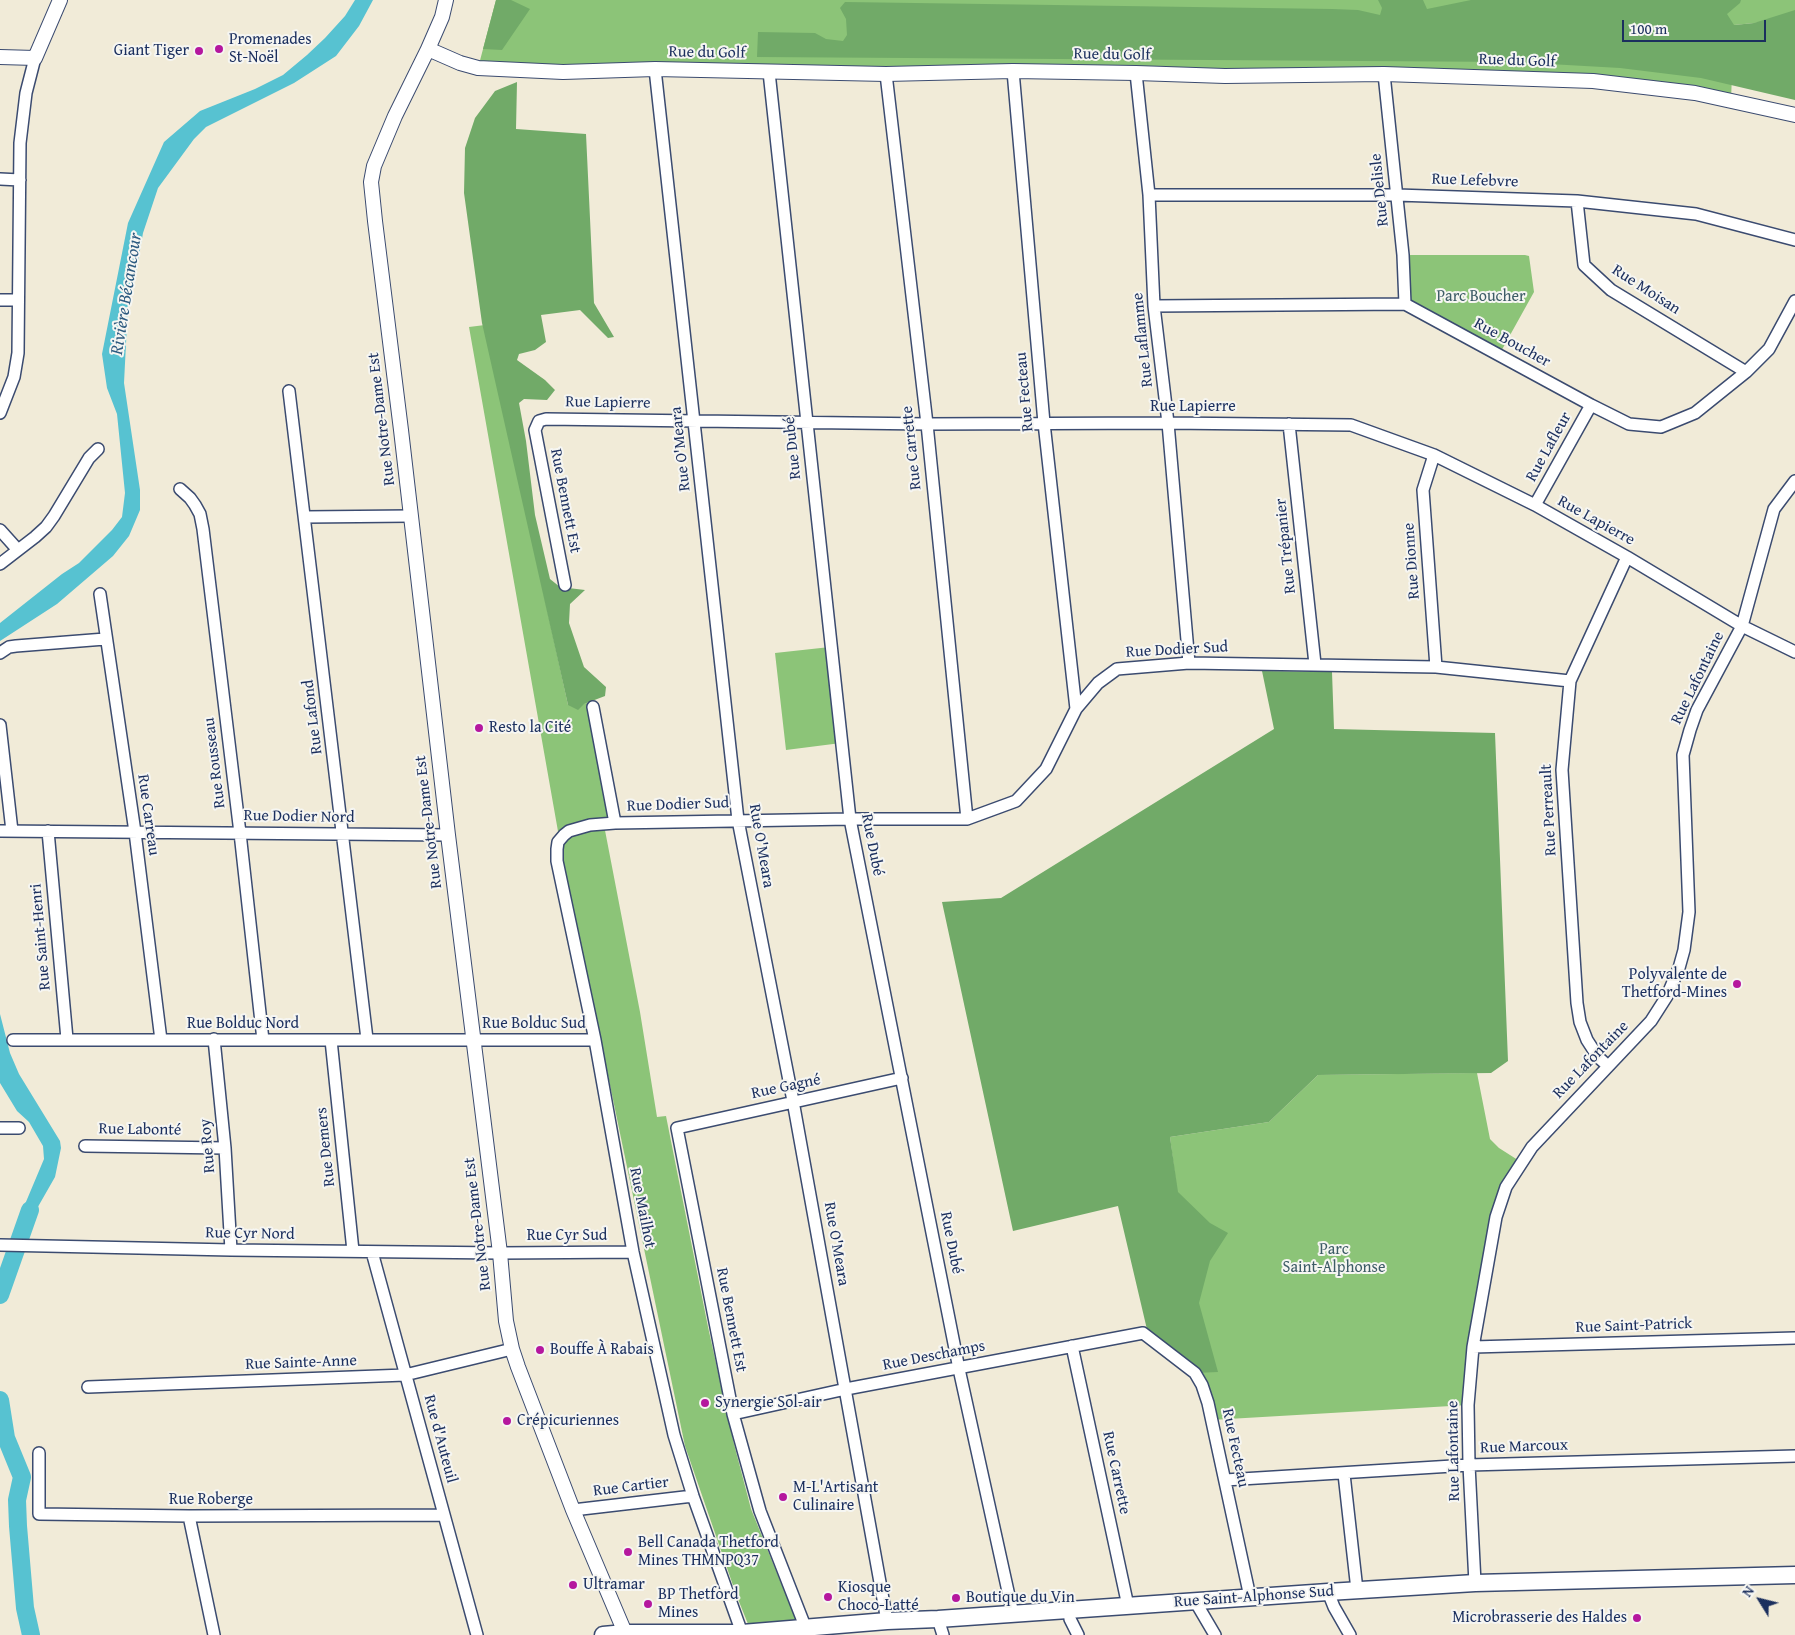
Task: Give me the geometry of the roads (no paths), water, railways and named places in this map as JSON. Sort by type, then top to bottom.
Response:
[{"type":"main road","name":"Rue Saint-Alphonse Sud","points":[[603,1635],[807,1632],[887,1621],[1475,1583],[1795,1575]]},
{"type":"street","points":[[0,413],[14,377],[18,353],[20,143],[23,112],[35,58],[60,0]]},
{"type":"street","name":"Rue Notre-Dame Est","points":[[446,0],[428,49],[410,84],[374,166],[371,182],[374,221],[402,430],[448,835],[500,1253],[506,1321],[512,1349],[573,1510],[625,1634]]},
{"type":"street","name":"Rue du Golf","points":[[428,49],[460,63],[490,69],[563,72],[655,69],[886,74],[1013,71],[1225,76],[1384,74],[1596,81],[1695,93],[1795,115]]},
{"type":"street","points":[[0,57],[35,58]]},
{"type":"street","name":"Rue O'Meara","points":[[655,69],[738,820],[793,1101],[887,1621]]},
{"type":"street","name":"Rue Fecteau","points":[[1013,71],[1044,423],[1076,709]]},
{"type":"street","name":"Rue Dubé","points":[[769,72],[850,818],[959,1368],[1014,1614]]},
{"type":"street","name":"Rue Laflamme","points":[[1136,73],[1149,195],[1154,306],[1168,423],[1189,663]]},
{"type":"street","name":"Rue Carrette","points":[[886,74],[927,424],[967,819]]},
{"type":"street","name":"Rue Delisle","points":[[1384,74],[1404,255],[1405,304]]},
{"type":"street","points":[[0,179],[20,180]]},
{"type":"street","name":"Rue Lefebvre","points":[[1149,195],[1397,195],[1577,201],[1696,214],[1795,240]]},
{"type":"street","name":"Rue Moisan","points":[[1577,201],[1584,265],[1611,290],[1746,372]]},
{"type":"street","points":[[0,300],[18,300]]},
{"type":"street","name":"Rue Boucher","points":[[1154,306],[1405,304],[1629,424],[1662,427],[1695,413],[1746,372],[1769,349],[1795,301]]},
{"type":"street","name":"Rue Lafond","points":[[289,392],[367,1039]]},
{"type":"street","name":"Rue Lafleur","points":[[1535,505],[1591,405]]},
{"type":"street","name":"Rue Lapierre","points":[[536,424],[546,419],[927,424],[1168,423],[1351,425],[1434,455],[1535,505],[1627,556],[1742,626],[1795,652]]},
{"type":"street","name":"Rue Bennett Est","points":[[536,424],[534,430],[565,585]]},
{"type":"street","name":"Rue Trépanier","points":[[1290,424],[1315,664]]},
{"type":"street","points":[[0,564],[46,527],[89,458],[98,449]]},
{"type":"street","name":"Rue Dionne","points":[[1434,455],[1423,490],[1436,666]]},
{"type":"street","name":"Rue Lafontaine","points":[[1475,1583],[1468,1405],[1474,1347],[1496,1218],[1506,1186],[1532,1147],[1651,1021],[1667,996],[1679,968],[1684,950],[1689,912],[1683,756],[1697,710],[1742,626],[1774,509],[1795,481]]},
{"type":"street","name":"Rue Rousseau","points":[[180,489],[195,505],[200,514],[203,529],[263,1040]]},
{"type":"street","points":[[305,517],[411,516]]},
{"type":"street","points":[[0,530],[18,550]]},
{"type":"street","name":"Rue Perreault","points":[[1608,1066],[1598,1057],[1587,1040],[1580,1022],[1577,1003],[1562,770],[1570,681],[1627,556]]},
{"type":"street","name":"Rue Carreau","points":[[100,594],[105,639],[135,832],[161,1040]]},
{"type":"street","points":[[0,654],[9,647],[105,639]]},
{"type":"street","name":"Rue Dodier Sud","points":[[615,823],[850,818],[967,819],[1016,801],[1046,769],[1076,709],[1098,683],[1117,669],[1189,663],[1436,666],[1570,681]]},
{"type":"street","points":[[593,706],[615,823]]},
{"type":"street","points":[[0,725],[12,831]]},
{"type":"street","name":"Rue Mailhot","points":[[615,823],[590,825],[569,831],[558,842],[557,862],[594,1040],[634,1252],[674,1435],[693,1496],[742,1633]]},
{"type":"street","name":"Rue Dodier Nord","points":[[0,831],[448,835]]},
{"type":"street","name":"Rue Saint-Henri","points":[[48,831],[67,1039]]},
{"type":"street","name":"Rue Bolduc Nord","points":[[13,1040],[367,1039],[473,1041]]},
{"type":"street","name":"Rue Roy","points":[[214,1040],[225,1148],[231,1250]]},
{"type":"street","name":"Rue Demers","points":[[331,1040],[352,1251]]},
{"type":"street","name":"Rue Bolduc Sud","points":[[473,1041],[594,1040]]},
{"type":"street","name":"Rue Gagné","points":[[677,1128],[902,1078]]},
{"type":"street","points":[[0,1128],[19,1128]]},
{"type":"street","name":"Rue Bennett Est","points":[[677,1128],[732,1414],[760,1511],[807,1632]]},
{"type":"street","name":"Rue Labonté","points":[[86,1146],[225,1148]]},
{"type":"street","name":"Rue Cyr Nord","points":[[2,1245],[500,1253]]},
{"type":"street","name":"Rue d'Auteuil","points":[[372,1252],[477,1635]]},
{"type":"street","name":"Rue Cyr Sud","points":[[500,1253],[634,1252]]},
{"type":"street","name":"Rue Fecteau","points":[[1143,1333],[1195,1373],[1202,1385],[1208,1403],[1250,1597]]},
{"type":"street","name":"Rue Deschamps","points":[[732,1414],[846,1390],[1143,1333]]},
{"type":"street","name":"Rue Saint-Patrick","points":[[1474,1347],[1795,1338]]},
{"type":"street","name":"Rue Carrette","points":[[1072,1346],[1128,1606]]},
{"type":"street","name":"Rue Sainte-Anne","points":[[88,1387],[405,1375],[512,1349]]},
{"type":"street","name":"Rue Roberge","points":[[39,1453],[39,1514],[189,1516],[444,1515]]},
{"type":"street","name":"Rue Marcoux","points":[[1225,1480],[1469,1465],[1795,1456]]},
{"type":"street","points":[[1344,1474],[1357,1590]]},
{"type":"street","name":"Rue Cartier","points":[[573,1510],[693,1496]]},
{"type":"street","points":[[189,1516],[214,1635]]},
{"type":"street","points":[[1328,1592],[1350,1635]]},
{"type":"street","points":[[1194,1602],[1215,1635]]},
{"type":"street","points":[[1069,1610],[1070,1619],[1078,1635]]},
{"type":"street","points":[[938,1619],[943,1635]]},
{"type":"water","points":[[355,0],[373,0],[359,26],[336,56],[294,83],[206,127],[194,139],[158,188],[143,233],[132,295],[128,304],[124,383],[140,490],[140,510],[129,536],[113,556],[57,604],[0,641],[0,623],[62,574],[79,563],[112,530],[122,517],[125,493],[117,414],[107,388],[102,354],[128,223],[164,142],[200,111],[255,89],[283,75],[325,38],[345,16]]},
{"type":"water","points":[[0,1014],[10,1053],[19,1074],[60,1141],[61,1148],[55,1177],[23,1233],[15,1228],[44,1159],[43,1146],[29,1122],[17,1111],[0,1083]]},
{"type":"waterway","name":"Rivière Bécancour","points":[[0,1295],[30,1210]]},
{"type":"waterway","name":"Rivière Bécancour","points":[[0,1400],[6,1438],[22,1477],[17,1500],[18,1526],[25,1608],[31,1635]]},
{"type":"place","name":"Promenades St-Noël","points":[[219,49]]},
{"type":"place","name":"Giant Tiger","points":[[199,51]]},
{"type":"place","name":"Resto la Cité","points":[[479,728]]},
{"type":"place","name":"Polyvalente de Thetford-Mines","points":[[1737,984]]},
{"type":"place","name":"Bouffe À Rabais","points":[[540,1350]]},
{"type":"place","name":"Synergie Sol-air","points":[[705,1403]]},
{"type":"place","name":"Crépicuriennes","points":[[507,1421]]},
{"type":"place","name":"M-L'Artisant Culinaire","points":[[783,1497]]},
{"type":"place","name":"Bell Canada Thetford Mines THMNPQ37","points":[[628,1552]]},
{"type":"place","name":"Ultramar","points":[[573,1585]]},
{"type":"place","name":"Kiosque Choco-Latté","points":[[828,1597]]},
{"type":"place","name":"Boutique du Vin","points":[[956,1598]]},
{"type":"place","name":"BP Thetford Mines","points":[[648,1604]]},
{"type":"place","name":"Microbrasserie des Haldes","points":[[1637,1618]]},
{"type":"park label","name":"Parc Boucher","points":[[1481,297]]},
{"type":"park label","name":"Parc Saint-Alphonse","points":[[1334,1259]]}]
